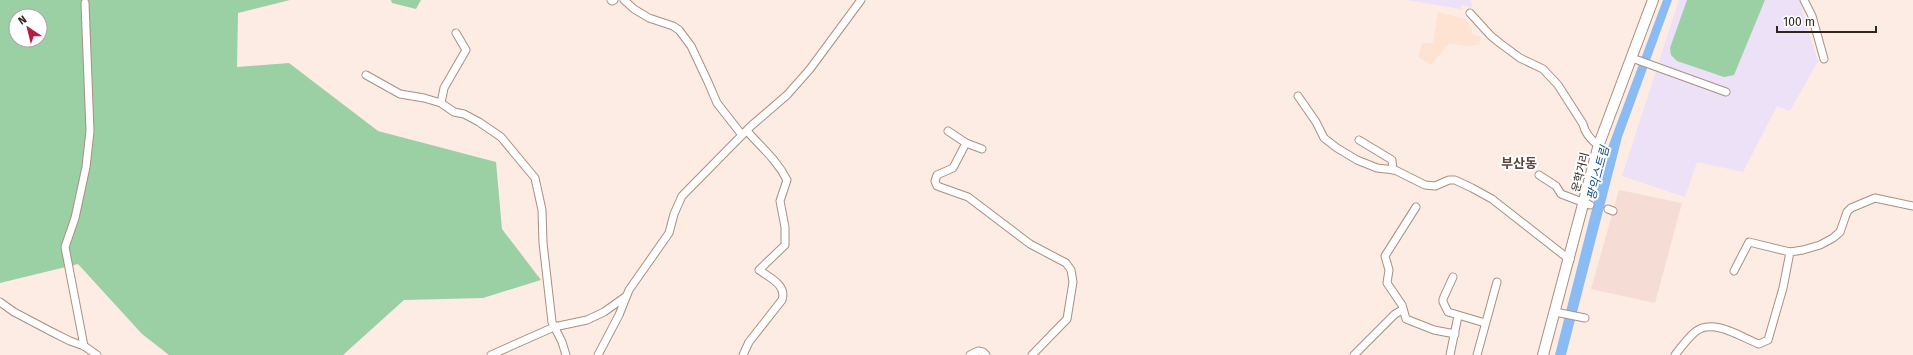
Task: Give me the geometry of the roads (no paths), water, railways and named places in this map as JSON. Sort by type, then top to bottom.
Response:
[{"type":"main road","name":"운학거리","points":[[1543,355],[1558,312],[1570,260],[1587,204],[1599,146],[1635,60],[1653,0]]},
{"type":"street","points":[[624,0],[634,9],[649,18],[673,26],[680,30],[691,46],[717,103],[744,133],[767,151],[787,180],[780,201],[786,239],[785,245],[759,270],[781,286],[784,295],[782,300],[749,342],[743,355]]},
{"type":"street","points":[[598,355],[619,315],[627,295],[668,233],[682,196],[744,133],[787,95],[810,69],[861,0]]},
{"type":"street","points":[[1804,0],[1812,16],[1824,59]]},
{"type":"street","points":[[84,346],[65,247],[75,218],[86,167],[90,131],[85,4]]},
{"type":"street","points":[[1470,13],[1491,36],[1520,58],[1543,69],[1552,77],[1583,124],[1584,130],[1590,140],[1599,146]]},
{"type":"street","points":[[441,103],[444,88],[466,50],[456,33]]},
{"type":"street","points":[[1635,60],[1726,92]]},
{"type":"street","points":[[366,75],[400,94],[424,98],[441,103],[454,112],[464,114],[479,122],[501,137],[535,178],[542,210],[543,243],[552,322],[562,342],[566,355]]},
{"type":"street","points":[[1298,96],[1316,122],[1324,138],[1357,160],[1377,168],[1393,170],[1425,185],[1435,186],[1449,180],[1455,180],[1492,199],[1570,260]]},
{"type":"street","points":[[948,131],[966,143],[982,149]]},
{"type":"street","points":[[1359,140],[1392,160],[1393,170]]},
{"type":"street","points":[[966,143],[953,168],[937,175],[935,181],[937,186],[968,197],[1030,244],[1066,264],[1071,270],[1073,282],[1068,319],[1032,355]]},
{"type":"street","points":[[1539,175],[1556,186],[1561,194],[1587,204]]},
{"type":"street","points":[[1734,271],[1749,242],[1790,252],[1820,245],[1834,238],[1840,232],[1847,212],[1851,208],[1875,198],[1913,206]]},
{"type":"street","points":[[1416,207],[1384,256],[1389,270],[1387,283],[1402,305],[1402,310],[1406,319],[1411,322],[1455,334]]},
{"type":"street","points":[[1675,355],[1695,332],[1705,326],[1724,330],[1759,344],[1765,343],[1768,340],[1783,288],[1790,252]]},
{"type":"street","points":[[1453,277],[1443,302],[1448,312],[1485,323]]},
{"type":"street","points":[[1477,355],[1497,282]]},
{"type":"street","points":[[491,355],[554,327],[587,320],[604,312],[627,295]]},
{"type":"street","points":[[0,302],[14,312],[58,335],[84,346],[97,355]]},
{"type":"street","points":[[1354,355],[1394,314],[1402,310]]},
{"type":"street","points":[[1558,312],[1583,317]]},
{"type":"street","points":[[1450,355],[1458,316]]},
{"type":"street","points":[[970,355],[978,351],[983,352],[986,355]]},
{"type":"water","points":[[1663,0],[1672,0],[1622,137],[1566,355],[1555,355],[1607,150]]},
{"type":"district","name":"부산동","points":[[1519,163]]},
{"type":"water label","name":"팡익스트림","points":[[1598,173]]}]
